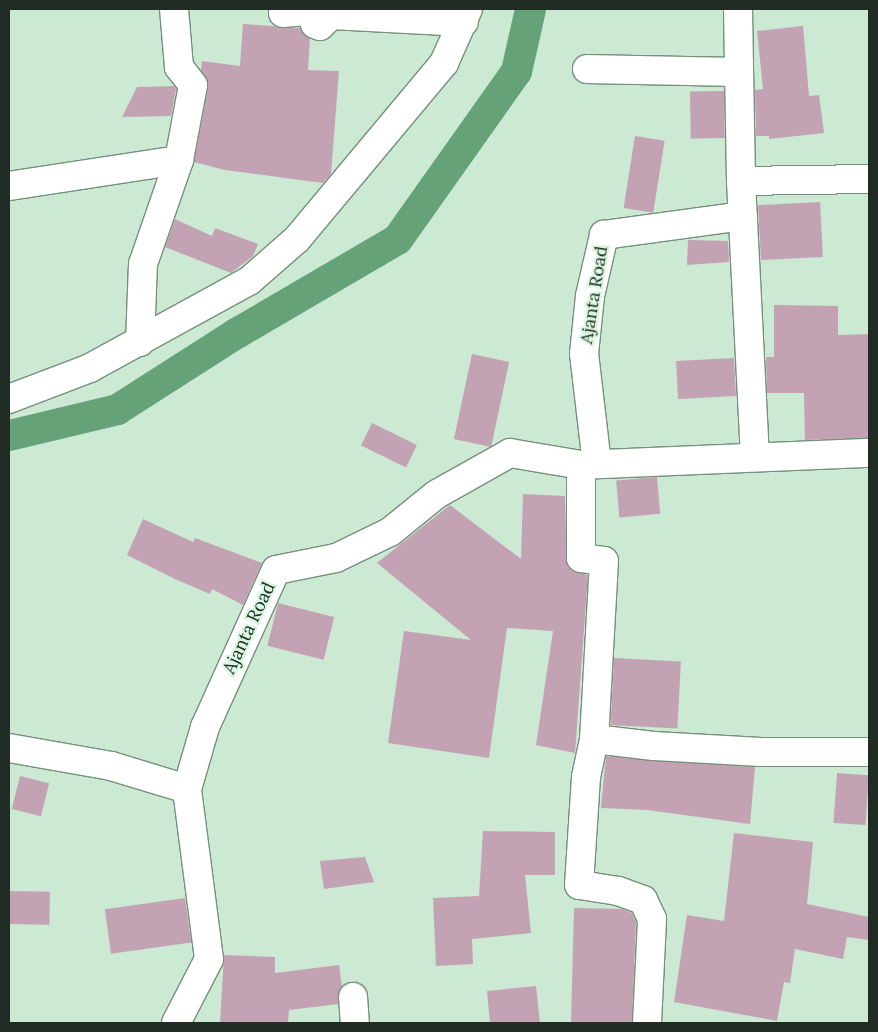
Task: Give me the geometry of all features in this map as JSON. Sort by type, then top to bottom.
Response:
[{"type":"street","points":[[140,342],[143,264],[179,160],[192,85],[179,67],[174,9]]},
{"type":"street","points":[[738,9],[737,72],[741,181],[756,457]]},
{"type":"street","points":[[9,399],[90,368],[249,281],[297,239],[444,63],[466,15],[330,15],[320,26],[315,24],[312,13],[306,11],[283,13]]},
{"type":"street","points":[[587,69],[737,72]]},
{"type":"street","points":[[9,186],[179,160]]},
{"type":"street","points":[[741,181],[869,179]]},
{"type":"street","name":"Ajanta Road","points":[[589,465],[584,354],[590,296],[604,235],[743,216]]},
{"type":"street","name":"Ajanta Road","points":[[176,1023],[209,959],[186,789],[205,727],[276,570],[336,558],[390,532],[437,494],[510,453],[589,465],[869,453]]},
{"type":"street","points":[[589,465],[580,558],[604,561],[594,739],[586,777],[579,885],[618,891],[642,900],[652,919],[647,1023]]},
{"type":"street","points":[[594,739],[654,746],[761,752],[869,752]]},
{"type":"street","points":[[9,748],[111,766],[186,789]]},
{"type":"building","points":[[243,24],[300,28],[310,39],[308,70],[339,71],[331,174],[323,183],[225,170],[194,162],[208,88],[201,70],[202,61],[240,66]]},
{"type":"building","points":[[803,26],[809,96],[819,95],[824,133],[769,139],[769,136],[756,136],[755,90],[763,89],[757,31]]},
{"type":"building","points":[[174,86],[176,89],[171,116],[122,117],[137,87]]},
{"type":"building","points":[[724,91],[725,138],[691,139],[690,92]]},
{"type":"building","points":[[635,136],[665,141],[653,213],[624,208]]},
{"type":"building","points":[[820,202],[823,257],[761,260],[758,205]]},
{"type":"building","points":[[175,219],[212,236],[215,228],[258,244],[253,256],[231,273],[165,247]]},
{"type":"building","points":[[688,240],[728,241],[729,262],[687,265]]},
{"type":"building","points":[[774,305],[838,306],[838,335],[869,334],[869,438],[805,440],[804,393],[767,393],[766,357],[774,357]]},
{"type":"building","points":[[472,354],[509,362],[491,447],[454,439]]},
{"type":"building","points":[[734,358],[736,396],[678,399],[676,361]]},
{"type":"building","points":[[372,423],[417,445],[406,467],[361,445]]},
{"type":"building","points":[[657,477],[660,514],[619,517],[616,481]]},
{"type":"building","points":[[523,494],[565,496],[567,565],[572,571],[588,575],[575,753],[536,745],[553,631],[507,628],[489,758],[388,743],[404,631],[471,640],[377,563],[450,505],[521,559]]},
{"type":"building","points":[[143,519],[193,542],[195,538],[262,563],[243,605],[212,589],[210,594],[177,580],[127,555]]},
{"type":"building","points":[[278,603],[334,617],[324,660],[267,646]]},
{"type":"building","points":[[614,658],[681,662],[677,728],[610,725]]},
{"type":"building","points":[[606,756],[755,767],[750,824],[647,810],[601,808]]},
{"type":"building","points":[[837,773],[869,775],[865,825],[834,823]]},
{"type":"building","points":[[20,776],[49,783],[41,816],[12,809]]},
{"type":"building","points":[[483,831],[555,832],[555,875],[525,875],[531,933],[472,939],[473,964],[436,966],[433,898],[479,896]]},
{"type":"building","points":[[734,833],[813,842],[807,904],[869,917],[869,940],[847,937],[843,959],[795,949],[790,983],[784,982],[777,1021],[674,1002],[687,915],[724,921]]},
{"type":"building","points":[[365,857],[374,882],[324,889],[320,861]]},
{"type":"building","points":[[9,891],[50,892],[49,925],[9,924]]},
{"type":"building","points":[[185,898],[191,943],[111,954],[105,909]]},
{"type":"building","points":[[574,908],[622,909],[632,913],[636,922],[632,1023],[571,1023]]},
{"type":"building","points":[[224,955],[275,957],[275,973],[339,965],[342,987],[338,1004],[289,1010],[288,1023],[220,1023]]},
{"type":"building","points":[[536,986],[540,1023],[490,1023],[487,991]]},
{"type":"waterway","points":[[9,435],[117,409],[236,333],[397,239],[516,71],[530,9]]}]
